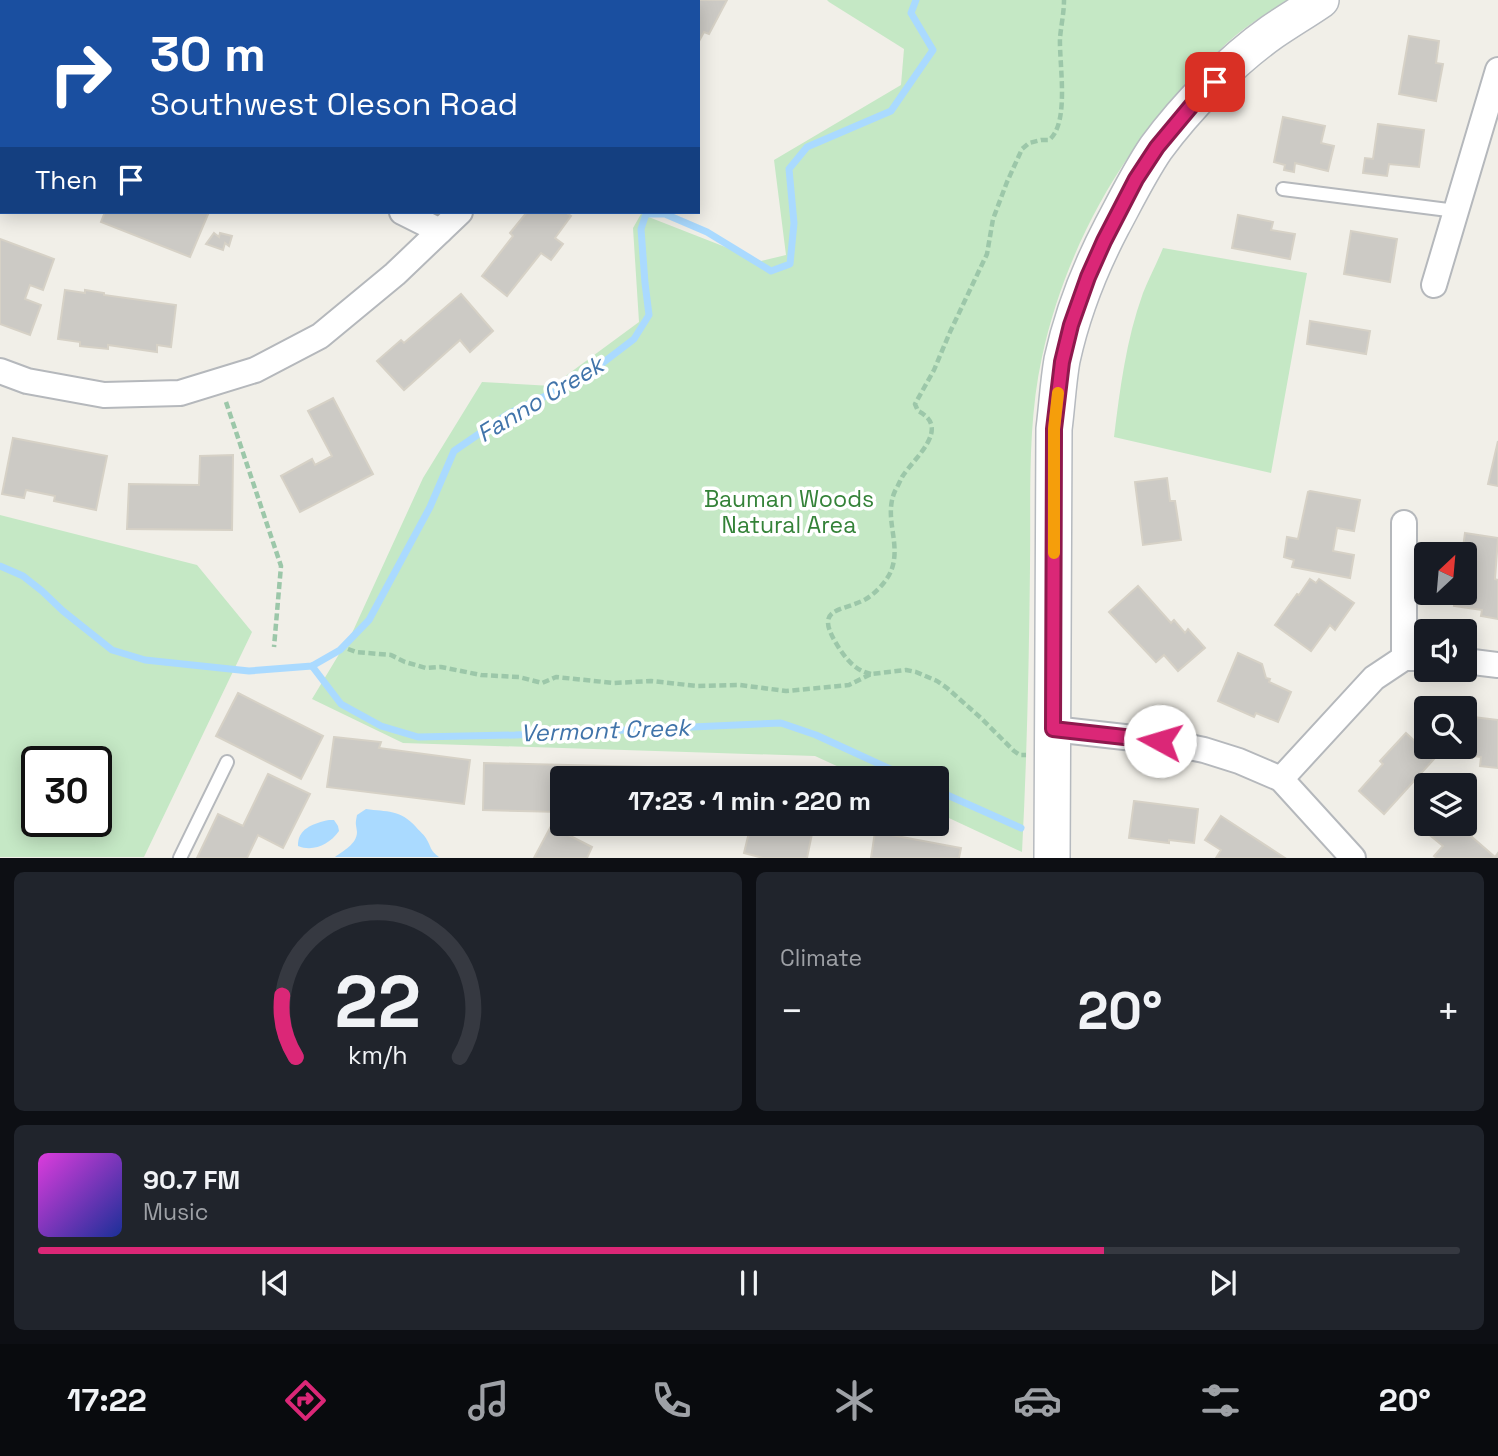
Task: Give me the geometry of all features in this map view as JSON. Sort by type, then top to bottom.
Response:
[{"type":"main road","points":[[1052,858],[1054,429],[1062,362],[1071,325],[1104,241],[1136,179],[1157,147],[1197,99],[1232,65],[1270,33],[1321,0]]},
{"type":"street","points":[[1433,285],[1498,71]]},
{"type":"street","points":[[406,214],[440,231]]},
{"type":"street","points":[[0,371],[27,381],[104,395],[180,393],[256,370],[320,336],[396,274],[458,214]]},
{"type":"street","points":[[1404,523],[1414,646]]},
{"type":"street","points":[[1281,779],[1374,678],[1414,658]]},
{"type":"street","points":[[1477,662],[1498,665]]},
{"type":"street","points":[[1053,729],[1160,741],[1204,750],[1281,779],[1353,858]]},
{"type":"lane","points":[[1283,188],[1456,211]]},
{"type":"lane","points":[[180,858],[227,762]]},
{"type":"path","points":[[1030,754],[1020,755],[1014,751],[981,718],[937,681],[906,670],[865,673],[848,661],[828,622],[829,617],[838,609],[873,594],[891,571],[896,551],[890,515],[893,497],[902,477],[931,437],[932,425],[927,415],[918,411],[915,404],[934,370],[987,254],[993,219],[1022,149],[1029,143],[1049,140],[1055,135],[1063,90],[1060,38],[1065,0]]},
{"type":"path","points":[[217,382],[230,411],[281,566],[274,647]]},
{"type":"path","points":[[348,649],[391,654],[405,662],[426,668],[441,667],[542,682],[556,677],[614,683],[651,681],[697,687],[740,685],[786,691],[849,685],[871,674]]},
{"type":"green space","name":"Bauman Woods Natural Area","points":[[827,0],[1287,0],[1227,43],[1148,129],[1102,200],[1083,237],[1053,316],[1037,383],[1032,435],[1022,852],[949,818],[949,766],[837,766],[815,756],[403,743],[312,699],[353,631],[423,478],[482,382],[552,386],[639,322],[633,228],[641,214],[761,261],[786,255],[774,160],[901,85],[904,49]]},
{"type":"green space","points":[[1163,248],[1307,273],[1271,473],[1114,437],[1132,329],[1143,293]]},
{"type":"green space","points":[[0,515],[197,565],[252,632],[144,857],[0,857]]},
{"type":"water","points":[[366,809],[393,812],[404,817],[426,838],[439,857],[335,857],[355,840],[357,815]]},
{"type":"water","points":[[334,820],[339,831],[330,840],[315,848],[298,846],[303,831]]},
{"type":"building","points":[[700,0],[727,0],[709,34],[704,32],[700,39]]},
{"type":"building","points":[[1409,36],[1439,41],[1436,63],[1443,64],[1436,101],[1399,94]]},
{"type":"building","points":[[1283,117],[1325,126],[1321,143],[1334,146],[1328,171],[1295,163],[1294,172],[1284,170],[1285,165],[1274,162]]},
{"type":"building","points":[[1378,124],[1424,130],[1419,167],[1389,164],[1387,176],[1363,173],[1365,158],[1373,159]]},
{"type":"building","points":[[104,214],[208,214],[190,257],[101,222]]},
{"type":"building","points":[[525,214],[571,216],[555,238],[563,244],[551,260],[541,253],[507,296],[482,276],[513,236],[510,233]]},
{"type":"building","points":[[1238,215],[1273,222],[1271,230],[1295,234],[1290,259],[1232,248]]},
{"type":"building","points":[[1351,231],[1397,239],[1390,282],[1344,274]]},
{"type":"building","points":[[214,233],[219,237],[220,233],[232,236],[229,246],[225,243],[223,250],[206,244]]},
{"type":"building","points":[[0,239],[54,259],[43,290],[30,285],[25,299],[41,305],[30,335],[0,324]]},
{"type":"building","points":[[65,290],[85,293],[85,290],[176,305],[171,347],[157,345],[157,352],[108,345],[108,349],[80,346],[80,342],[58,339]]},
{"type":"building","points":[[461,294],[493,331],[470,352],[460,340],[404,390],[377,361],[401,340],[404,343]]},
{"type":"building","points":[[1310,321],[1370,331],[1366,354],[1307,344]]},
{"type":"building","points":[[333,398],[373,474],[300,512],[281,476],[312,459],[315,465],[332,456],[308,411]]},
{"type":"building","points":[[13,438],[107,456],[96,510],[54,501],[55,496],[26,490],[24,498],[2,494]]},
{"type":"building","points":[[1498,441],[1498,486],[1488,484]]},
{"type":"building","points":[[233,455],[232,530],[127,529],[129,484],[199,485],[200,456]]},
{"type":"building","points":[[1167,478],[1170,501],[1175,501],[1181,540],[1143,545],[1135,482]]},
{"type":"building","points":[[1310,491],[1360,500],[1354,531],[1337,528],[1333,551],[1354,555],[1350,578],[1292,567],[1294,560],[1284,557],[1287,537],[1298,539]]},
{"type":"building","points":[[1465,533],[1498,538],[1495,579],[1498,580],[1498,619],[1481,616],[1482,610],[1454,606],[1477,606],[1477,542],[1464,542]]},
{"type":"building","points":[[1310,579],[1316,583],[1319,579],[1354,603],[1335,630],[1330,625],[1311,651],[1275,625]]},
{"type":"building","points":[[1138,586],[1171,623],[1174,620],[1185,633],[1188,629],[1205,648],[1178,671],[1164,655],[1156,662],[1109,612]]},
{"type":"building","points":[[1238,653],[1262,664],[1269,682],[1291,692],[1278,722],[1256,713],[1254,717],[1218,701]]},
{"type":"building","points":[[238,693],[323,736],[301,779],[216,736]]},
{"type":"building","points":[[1477,717],[1498,720],[1498,768],[1480,766],[1481,757],[1477,756]]},
{"type":"building","points":[[1406,733],[1414,740],[1414,759],[1434,759],[1421,773],[1414,773],[1414,781],[1384,814],[1359,791],[1383,764],[1380,761]]},
{"type":"building","points":[[334,737],[381,742],[379,748],[470,760],[464,804],[327,787]]},
{"type":"building","points":[[484,763],[606,766],[550,766],[550,812],[483,810]]},
{"type":"building","points":[[268,774],[310,794],[283,848],[258,835],[247,858],[197,858],[218,814],[243,826]]},
{"type":"building","points":[[1134,801],[1198,809],[1194,843],[1129,838]]},
{"type":"building","points":[[1221,816],[1285,858],[1216,858],[1221,850],[1205,840]]},
{"type":"building","points":[[550,828],[550,836],[571,836],[592,847],[587,858],[534,858]]},
{"type":"building","points":[[748,836],[812,836],[807,858],[763,858],[744,853]]},
{"type":"building","points":[[874,836],[896,836],[961,848],[959,858],[871,858]]},
{"type":"building","points":[[1431,836],[1471,836],[1495,857],[1498,853],[1498,858],[1434,856],[1443,846]]},
{"type":"waterway","name":"Fanno Creek","points":[[0,566],[23,576],[112,650],[145,660],[249,671],[312,666],[340,650],[369,620],[430,507],[454,451],[508,414],[583,378],[634,339],[649,315],[641,229],[646,214],[665,214],[707,232],[771,271],[790,264],[794,223],[789,169],[807,147],[891,111],[933,50],[911,13],[916,0]]},
{"type":"waterway","name":"Vermont Creek","points":[[312,666],[341,704],[381,726],[418,737],[781,723],[816,735],[884,766]]},
{"type":"waterway","name":"Vermont Creek","points":[[949,796],[1021,828]]},
{"type":"slow traffic","points":[[1054,553],[1054,429],[1058,393]]},
{"type":"route","points":[[1160,741],[1053,729],[1054,429],[1062,362],[1071,325],[1104,241],[1136,179],[1157,147],[1197,99],[1215,82]]}]
